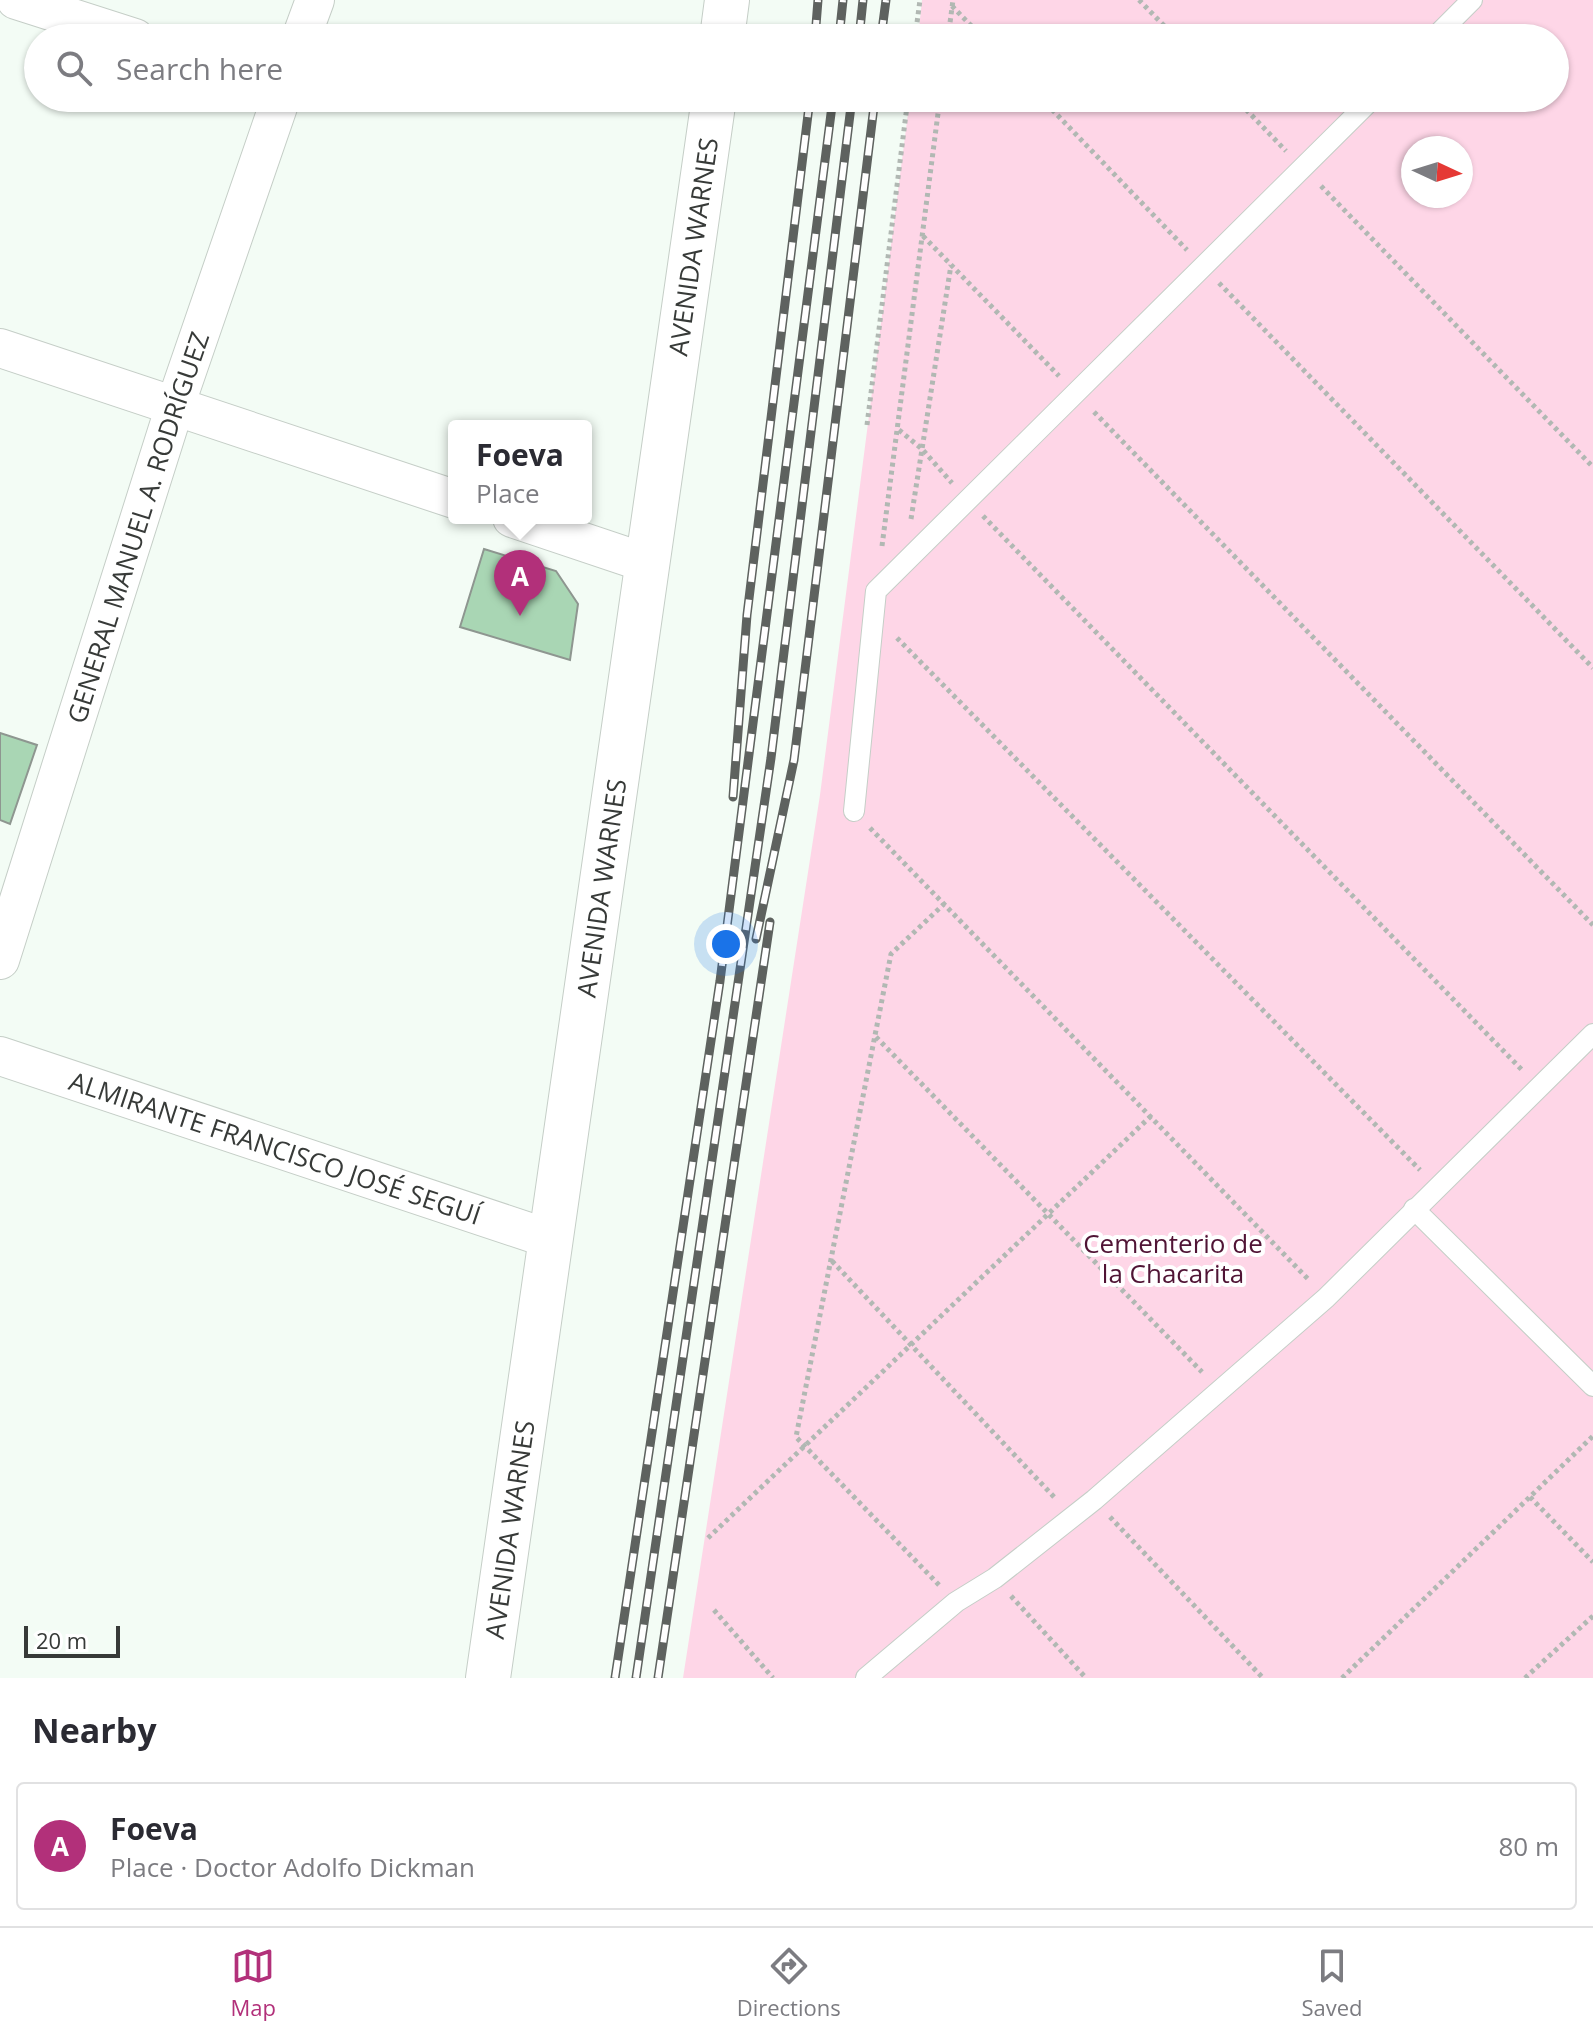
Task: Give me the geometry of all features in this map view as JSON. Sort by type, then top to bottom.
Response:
[{"type":"main road","points":[[724,24],[727,0]]},
{"type":"main road","name":"AVENIDA WARNES","points":[[488,1678],[712,112]]},
{"type":"street","points":[[16,0],[91,24]]},
{"type":"street","points":[[306,24],[315,0]]},
{"type":"street","name":"GENERAL MANUEL A. RODRÍGUEZ","points":[[0,960],[175,406],[276,112]]},
{"type":"street","points":[[0,348],[448,497]]},
{"type":"street","points":[[530,524],[649,564]]},
{"type":"street","name":"ALMIRANTE FRANCISCO JOSÉ SEGUÍ","points":[[0,1056],[550,1239]]},
{"type":"lane","points":[[1448,24],[1472,0]]},
{"type":"lane","points":[[854,811],[876,591],[1359,112]]},
{"type":"lane","points":[[866,1678],[956,1602],[995,1578],[1094,1500],[1326,1298],[1593,1034]]},
{"type":"lane","points":[[1414,1209],[1593,1386]]},
{"type":"path","points":[[917,24],[920,0]]},
{"type":"path","points":[[1139,0],[1162,24]]},
{"type":"path","points":[[950,24],[952,3]]},
{"type":"path","points":[[952,3],[971,24]]},
{"type":"path","points":[[867,425],[906,112]]},
{"type":"path","points":[[876,591],[938,112]]},
{"type":"path","points":[[1055,112],[1593,668]]},
{"type":"path","points":[[1249,112],[1593,467]]},
{"type":"path","points":[[923,236],[1593,925]]},
{"type":"path","points":[[904,563],[951,265]]},
{"type":"path","points":[[899,430],[922,449],[967,500],[1539,1087]]},
{"type":"path","points":[[874,614],[1437,1187]]},
{"type":"path","points":[[854,811],[1326,1298]]},
{"type":"path","points":[[944,904],[891,954],[796,1437],[956,1602]]},
{"type":"path","points":[[876,1037],[1220,1390]]},
{"type":"path","points":[[708,1538],[1151,1116]]},
{"type":"path","points":[[831,1260],[1072,1517]]},
{"type":"path","points":[[1342,1678],[1593,1436]]},
{"type":"path","points":[[1530,1497],[1593,1562]]},
{"type":"path","points":[[1094,1500],[1263,1678]]},
{"type":"path","points":[[995,1578],[1086,1678]]},
{"type":"path","points":[[714,1610],[773,1678]]},
{"type":"path","points":[[1525,1678],[1593,1616]]},
{"type":"green space","name":"Cementerio de la Chacarita","points":[[922,0],[1593,0],[1593,1678],[683,1678],[820,795],[908,112],[1569,112],[1569,24],[919,24]]},
{"type":"building","points":[[484,549],[556,571],[578,604],[570,660],[460,627]]},
{"type":"building","points":[[0,733],[37,745],[10,824],[0,820]]},
{"type":"railway","points":[[816,24],[818,0]]},
{"type":"railway","points":[[840,24],[843,0]]},
{"type":"railway","points":[[860,24],[863,0]]},
{"type":"railway","points":[[883,24],[886,0]]},
{"type":"railway","points":[[733,797],[747,615],[808,112]]},
{"type":"railway","points":[[615,1678],[720,981],[831,112]]},
{"type":"railway","points":[[636,1678],[771,758],[850,112]]},
{"type":"railway","points":[[756,939],[794,760],[873,112]]},
{"type":"railway","points":[[658,1678],[770,922]]},
{"type":"place","name":"Foeva","points":[[520,616]]}]
